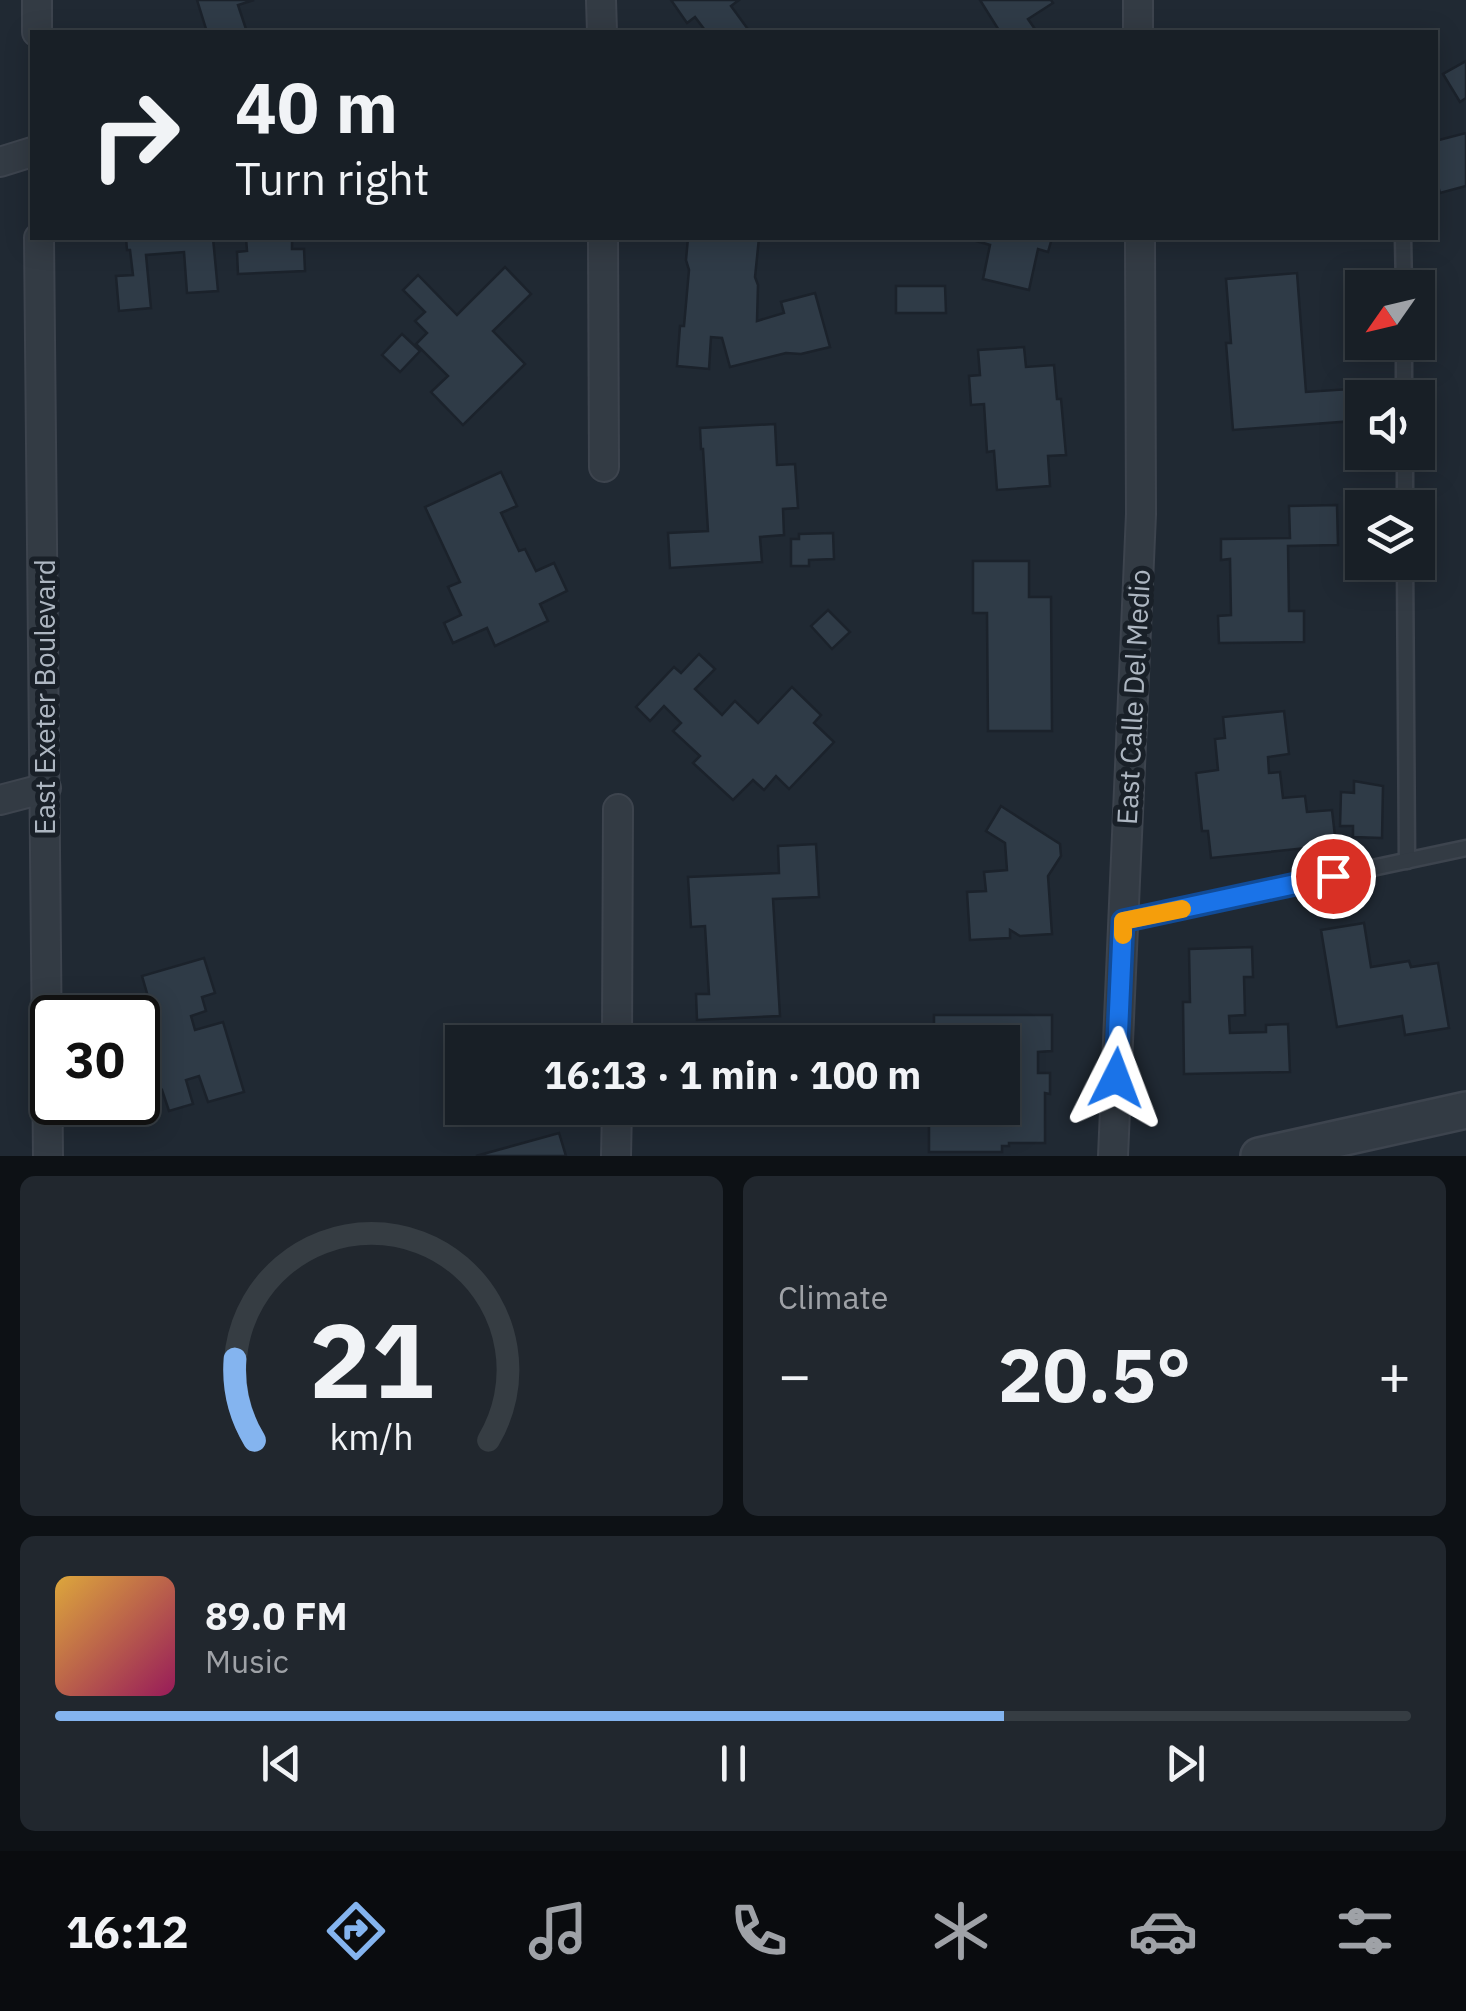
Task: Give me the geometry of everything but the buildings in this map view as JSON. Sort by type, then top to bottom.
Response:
[{"type":"street","points":[[37,0],[37,30]]},
{"type":"street","points":[[602,0],[602,30]]},
{"type":"street","points":[[1138,0],[1138,30]]},
{"type":"street","points":[[0,162],[30,153]]},
{"type":"street","name":"East Exeter Boulevard","points":[[40,240],[48,1156]]},
{"type":"street","points":[[603,240],[604,467]]},
{"type":"street","name":"East Calle Del Medio","points":[[1113,1156],[1142,514],[1140,240]]},
{"type":"street","points":[[0,800],[46,788]]},
{"type":"street","points":[[617,1025],[618,809]]},
{"type":"street","points":[[1259,1156],[1360,1139],[1466,1110]]},
{"type":"street","points":[[616,1125],[616,1156]]},
{"type":"lane","points":[[1403,240],[1404,270]]},
{"type":"lane","points":[[1405,580],[1407,860]]},
{"type":"lane","points":[[1123,921],[1466,848]]},
{"type":"slow traffic","points":[[1123,935],[1123,921],[1182,909]]},
{"type":"route","points":[[1116,1078],[1123,921],[1333,876]]}]
